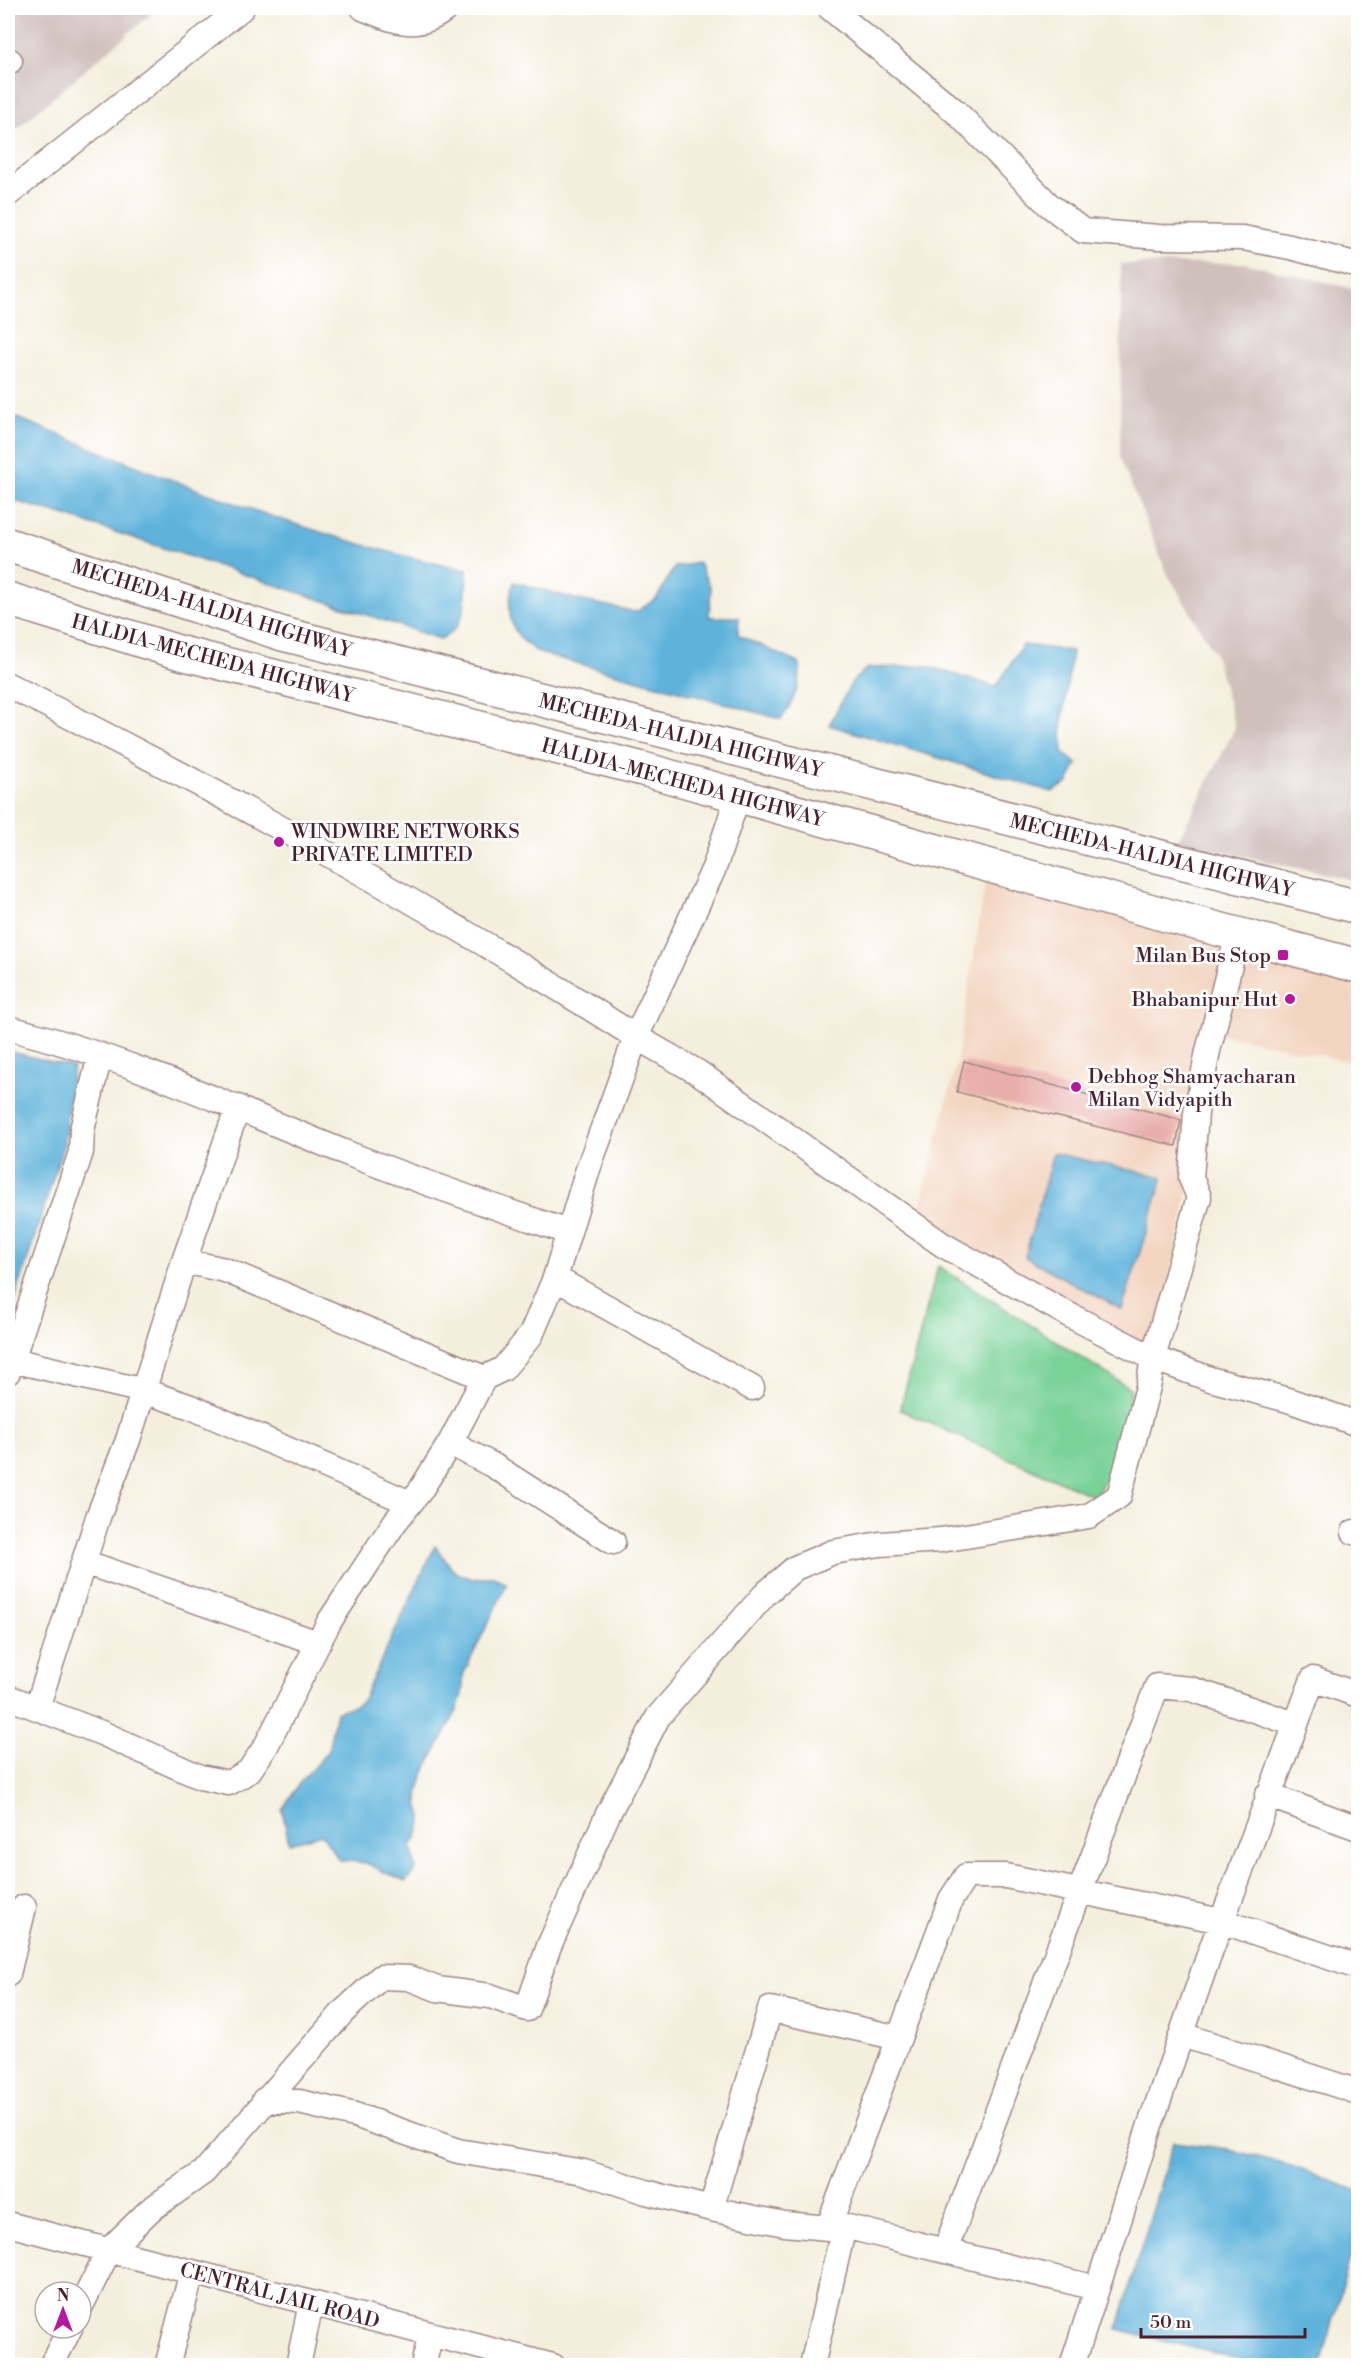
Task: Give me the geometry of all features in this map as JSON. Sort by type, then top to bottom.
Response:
[{"type":"highway","name":"MECHEDA-HALDIA HIGHWAY","points":[[8,545],[283,634],[1359,907]]},
{"type":"highway","name":"HALDIA-MECHEDA HIGHWAY","points":[[8,599],[181,653],[738,796],[1359,966]]},
{"type":"street","points":[[8,194],[242,8]]},
{"type":"street","points":[[363,8],[403,22],[423,22],[447,8]]},
{"type":"street","points":[[830,8],[956,112],[1049,205],[1083,231],[1160,237],[1243,238],[1290,247],[1359,265]]},
{"type":"street","points":[[8,685],[215,790],[522,964],[636,1037],[699,1073],[943,1245],[1153,1358],[1210,1379],[1288,1400],[1359,1424]]},
{"type":"street","points":[[8,1697],[104,1734],[200,1777],[229,1783],[249,1771],[266,1746],[318,1643],[348,1592],[450,1443],[484,1378],[503,1369],[531,1335],[555,1278],[568,1232],[636,1037],[714,868],[738,796]]},
{"type":"street","points":[[93,2282],[109,2250],[150,2210],[204,2172],[264,2100],[343,2012],[381,1977],[409,1978],[437,1989],[490,1995],[527,2009],[549,1946],[608,1814],[658,1717],[765,1594],[795,1568],[833,1552],[880,1544],[941,1540],[1089,1516],[1119,1496],[1149,1383],[1153,1358],[1198,1197],[1191,1178],[1196,1113],[1210,1041],[1238,934]]},
{"type":"street","points":[[8,1028],[60,1041],[100,1055],[238,1107],[350,1154],[568,1232]]},
{"type":"street","points":[[100,1055],[82,1130],[81,1152],[10,1366],[144,1391],[191,1407],[411,1503]]},
{"type":"street","points":[[37,1708],[84,1562],[144,1391],[184,1261],[238,1107]]},
{"type":"street","points":[[184,1261],[225,1270],[484,1378]]},
{"type":"street","points":[[555,1278],[752,1388]]},
{"type":"street","points":[[450,1443],[494,1466],[614,1542]]},
{"type":"street","points":[[84,1562],[318,1643]]},
{"type":"street","points":[[1072,2366],[1096,2288],[1221,1921],[1313,1679],[1359,1695]]},
{"type":"street","points":[[945,2251],[1082,1892],[1157,1686],[1191,1689],[1295,1724]]},
{"type":"street","points":[[1267,1796],[1359,1828]]},
{"type":"street","points":[[812,2366],[836,2227],[899,2038],[951,1899],[966,1876],[1006,1876],[1221,1921],[1359,1967]]},
{"type":"street","points":[[8,1974],[24,1907]]},
{"type":"street","points":[[711,2209],[770,2009],[899,2038]]},
{"type":"street","points":[[1182,2035],[1359,2092]]},
{"type":"street","points":[[264,2100],[299,2102],[355,2115],[458,2151],[584,2172],[646,2192],[711,2209],[785,2224],[836,2227],[1096,2288]]},
{"type":"street","name":"CENTRAL JAIL ROAD","points":[[8,2224],[552,2365]]},
{"type":"street","points":[[167,2366],[192,2272]]},
{"type":"street","points":[[298,2366],[311,2303]]},
{"type":"street","points":[[423,2366],[431,2334]]},
{"type":"street","points":[[51,2366],[64,2340]]},
{"type":"shaded area","points":[[8,8],[158,8],[8,136]]},
{"type":"shaded area","points":[[1244,263],[1358,290],[1358,881],[1177,842],[1235,728],[1215,654],[1167,573],[1120,458],[1121,264]]},
{"type":"shaded area","name":"Debhog Shamyacharan Milan Vidyapith","points":[[988,866],[1358,966],[1358,1064],[1213,1032],[1191,1178],[1153,1358],[915,1226],[957,1061]]},
{"type":"green space","points":[[938,1266],[1131,1389],[1120,1453],[1095,1497],[900,1410]]},
{"type":"water","points":[[8,414],[177,482],[291,523],[408,557],[467,570],[464,610],[461,619],[456,628],[440,639],[8,499]]},
{"type":"water","points":[[699,563],[711,589],[709,617],[739,617],[738,635],[799,663],[796,692],[781,719],[540,653],[522,639],[512,624],[510,605],[514,582],[575,599],[636,612],[656,599],[675,567]]},
{"type":"water","points":[[1023,645],[1072,651],[1062,723],[1063,753],[1077,764],[1068,783],[1052,792],[829,725],[852,682],[867,668],[927,666],[996,687]]},
{"type":"water","points":[[8,1051],[73,1067],[64,1143],[8,1322]]},
{"type":"water","points":[[1053,1153],[1163,1177],[1122,1310],[1025,1257]]},
{"type":"water","points":[[435,1546],[455,1572],[472,1579],[493,1576],[507,1584],[463,1675],[458,1707],[451,1723],[426,1769],[418,1801],[422,1821],[411,1846],[416,1869],[405,1882],[366,1863],[339,1860],[322,1834],[289,1843],[282,1810],[298,1785],[328,1751],[336,1712],[361,1703]]},
{"type":"water","points":[[1173,2142],[1229,2149],[1294,2167],[1358,2191],[1358,2229],[1321,2365],[1263,2365],[1117,2329]]},
{"type":"building","name":"Debhog Shamyacharan Milan Vidyapith","points":[[964,1061],[1181,1120],[1176,1146],[957,1092]]},
{"type":"place","name":"WINDWIRE NETWORKS PRIVATE LIMITED","points":[[279,842]]},
{"type":"place","name":"Milan Bus Stop","points":[[1283,955]]},
{"type":"place","name":"Bhabanipur Hut","points":[[1290,999]]},
{"type":"place","name":"Debhog Shamyacharan Milan Vidyapith","points":[[1076,1087]]}]
